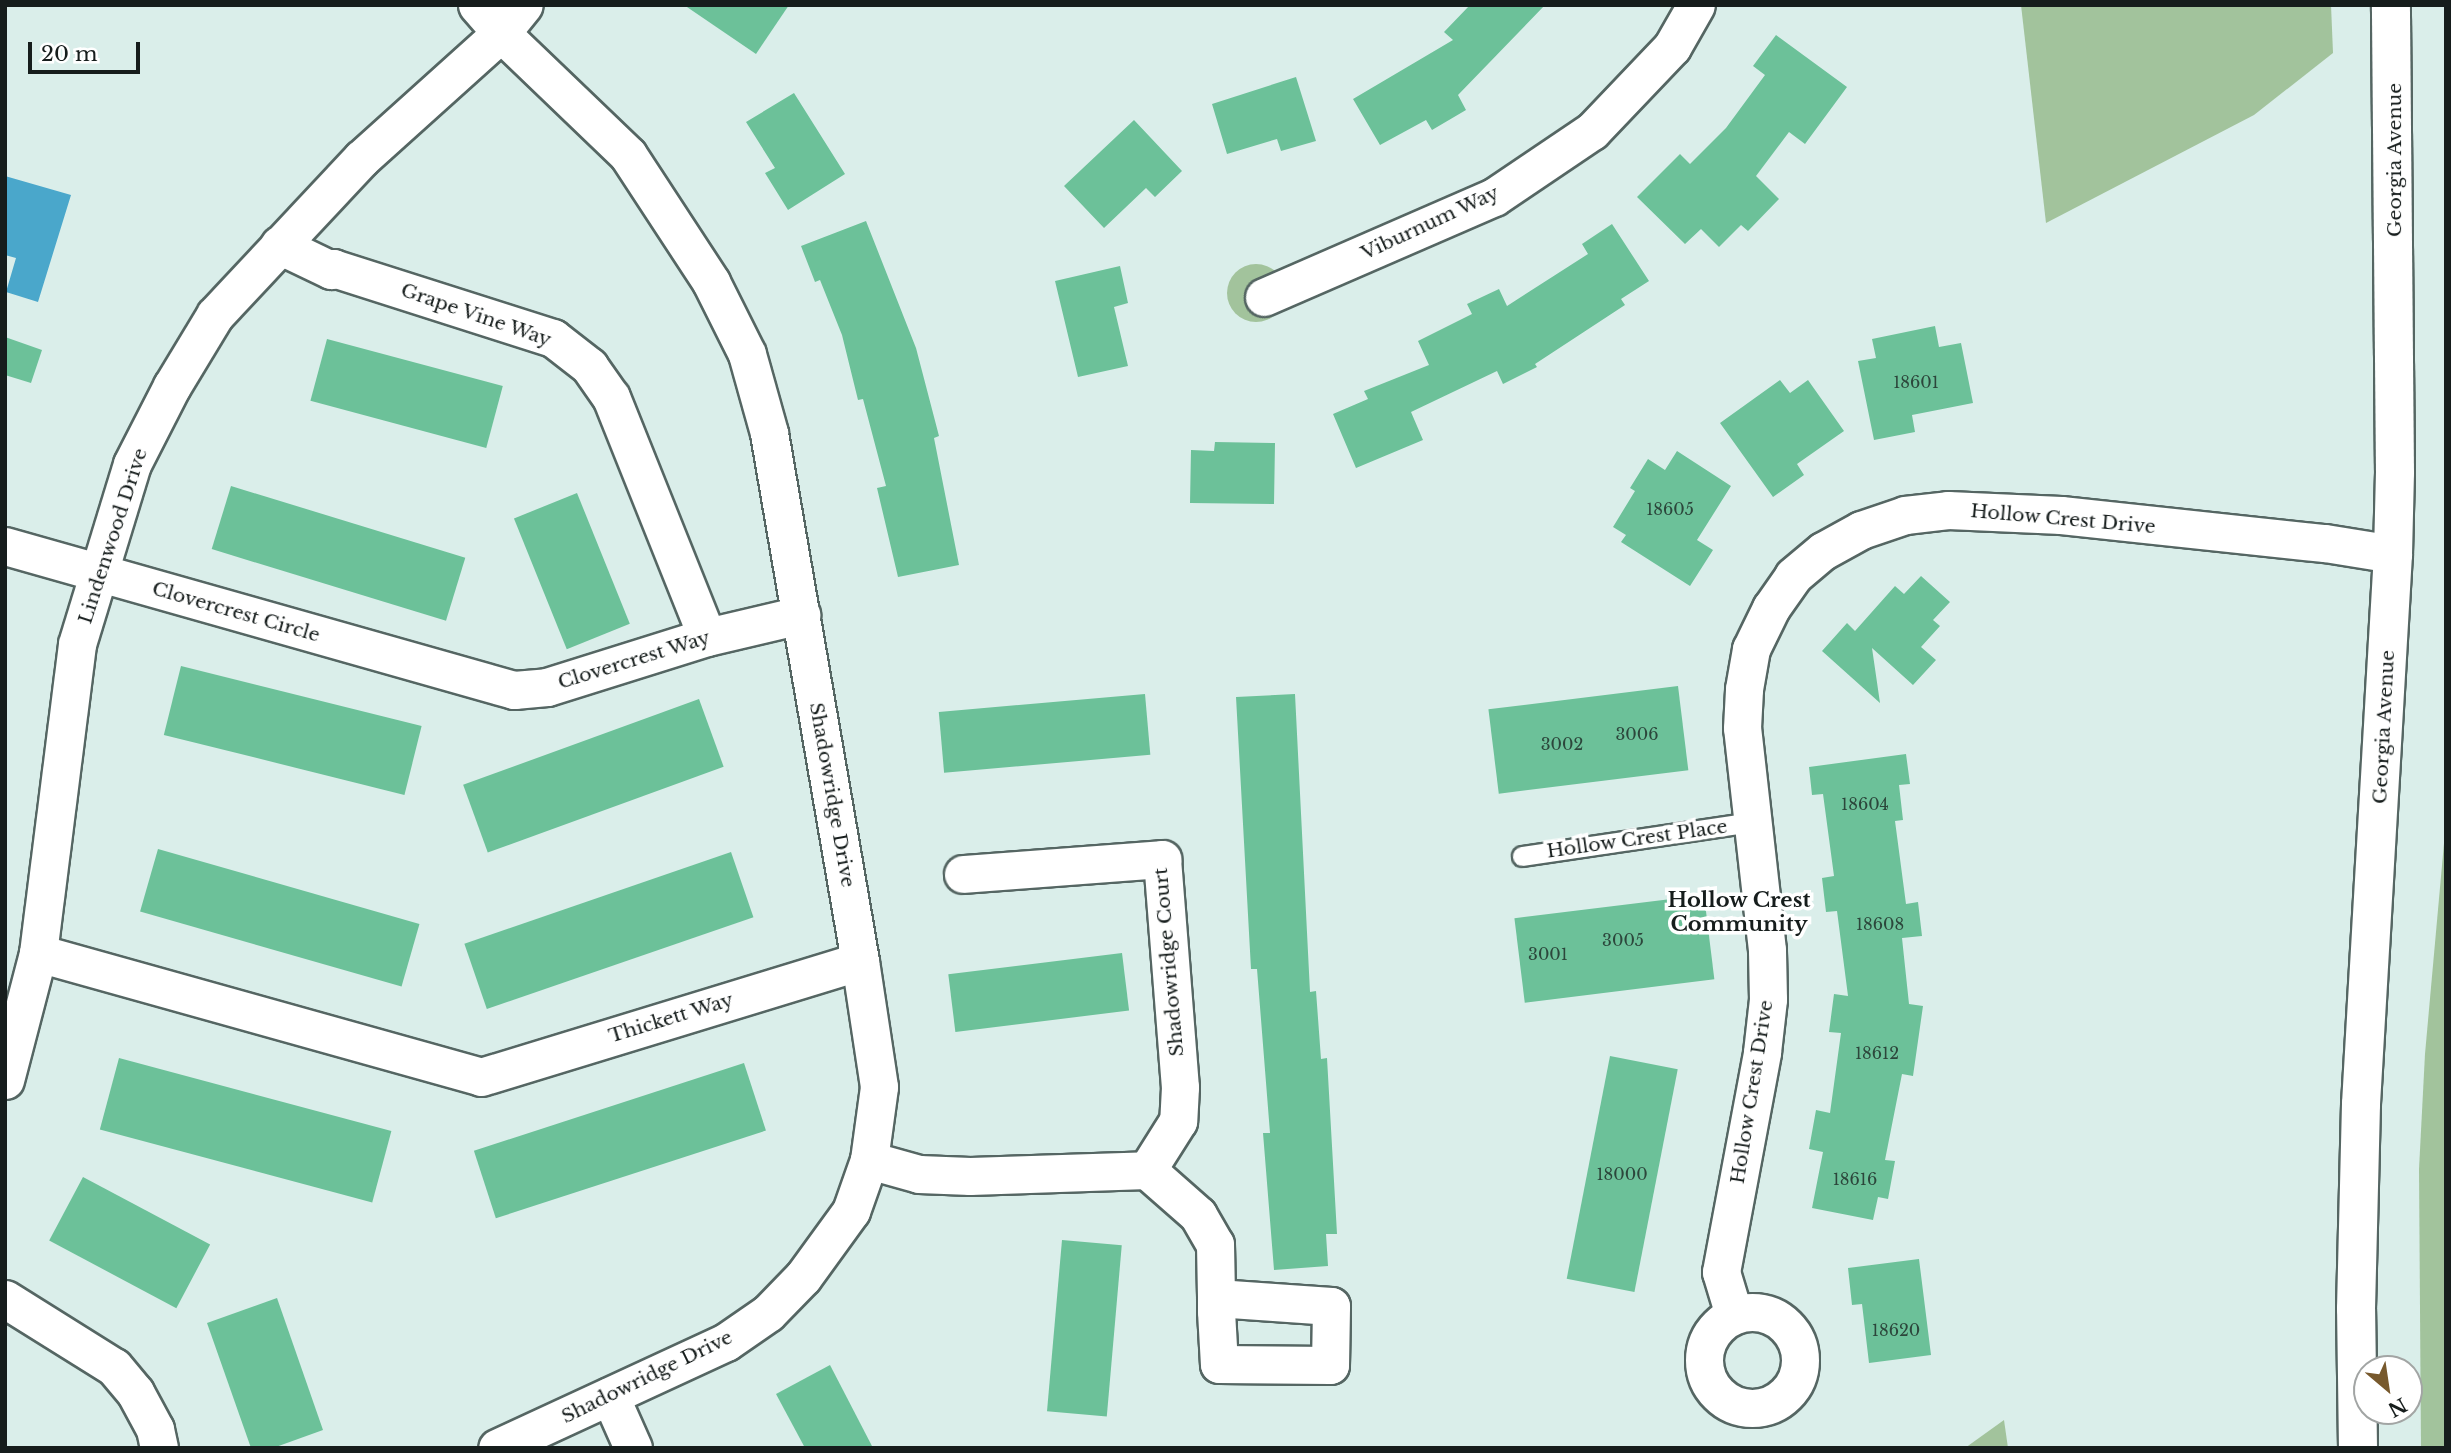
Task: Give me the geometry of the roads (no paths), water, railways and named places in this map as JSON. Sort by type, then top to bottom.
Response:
[{"type":"main road","name":"Georgia Avenue","points":[[2358,1448],[2356,1308],[2361,1104],[2393,554],[2395,177],[2391,5]]},
{"type":"street","name":"Shadowridge Drive","points":[[477,5],[501,33],[628,155],[711,282],[747,354],[769,433],[860,961],[879,1087],[869,1160],[851,1211],[803,1277],[768,1313],[726,1342],[497,1448]]},
{"type":"street","name":"Lindenwood Drive","points":[[5,1080],[38,953],[77,644],[132,464],[172,386],[215,315],[361,159],[501,33],[524,5]]},
{"type":"street","name":"Viburnum Way","points":[[1264,297],[1494,197],[1592,131],[1672,47],[1696,5]]},
{"type":"street","name":"Grape Vine Way","points":[[279,245],[331,270],[333,268],[553,338],[589,366],[611,397],[707,636]]},
{"type":"street","name":"Hollow Crest Drive","points":[[1734,1315],[1721,1272],[1762,1052],[1768,999],[1767,950],[1742,728],[1751,649],[1771,608],[1793,576],[1823,551],[1861,530],[1905,515],[1993,510],[2325,543],[2393,554]]},
{"type":"street","name":"Clovercrest Circle","points":[[5,546],[467,677]]},
{"type":"street","name":"Clovercrest Way","points":[[467,677],[513,690],[547,687],[707,636],[801,615]]},
{"type":"street","name":"Shadowridge Court","points":[[963,874],[1163,859],[1180,1087],[1178,1121],[1147,1170]]},
{"type":"street","name":"Thickett Way","points":[[38,953],[481,1077],[860,961]]},
{"type":"street","points":[[869,1160],[919,1174],[970,1176],[1147,1170],[1198,1215],[1215,1244],[1216,1298]]},
{"type":"street","points":[[5,1299],[114,1367],[135,1392],[155,1429],[159,1448]]},
{"type":"street","points":[[610,1396],[633,1448]]},
{"type":"lane","name":"Hollow Crest Place","points":[[1522,856],[1752,822]]},
{"type":"water","points":[[5,176],[71,195],[38,302],[6,292],[16,258],[5,255]]},
{"type":"district","name":"Hollow Crest Community","points":[[1739,912]]}]
